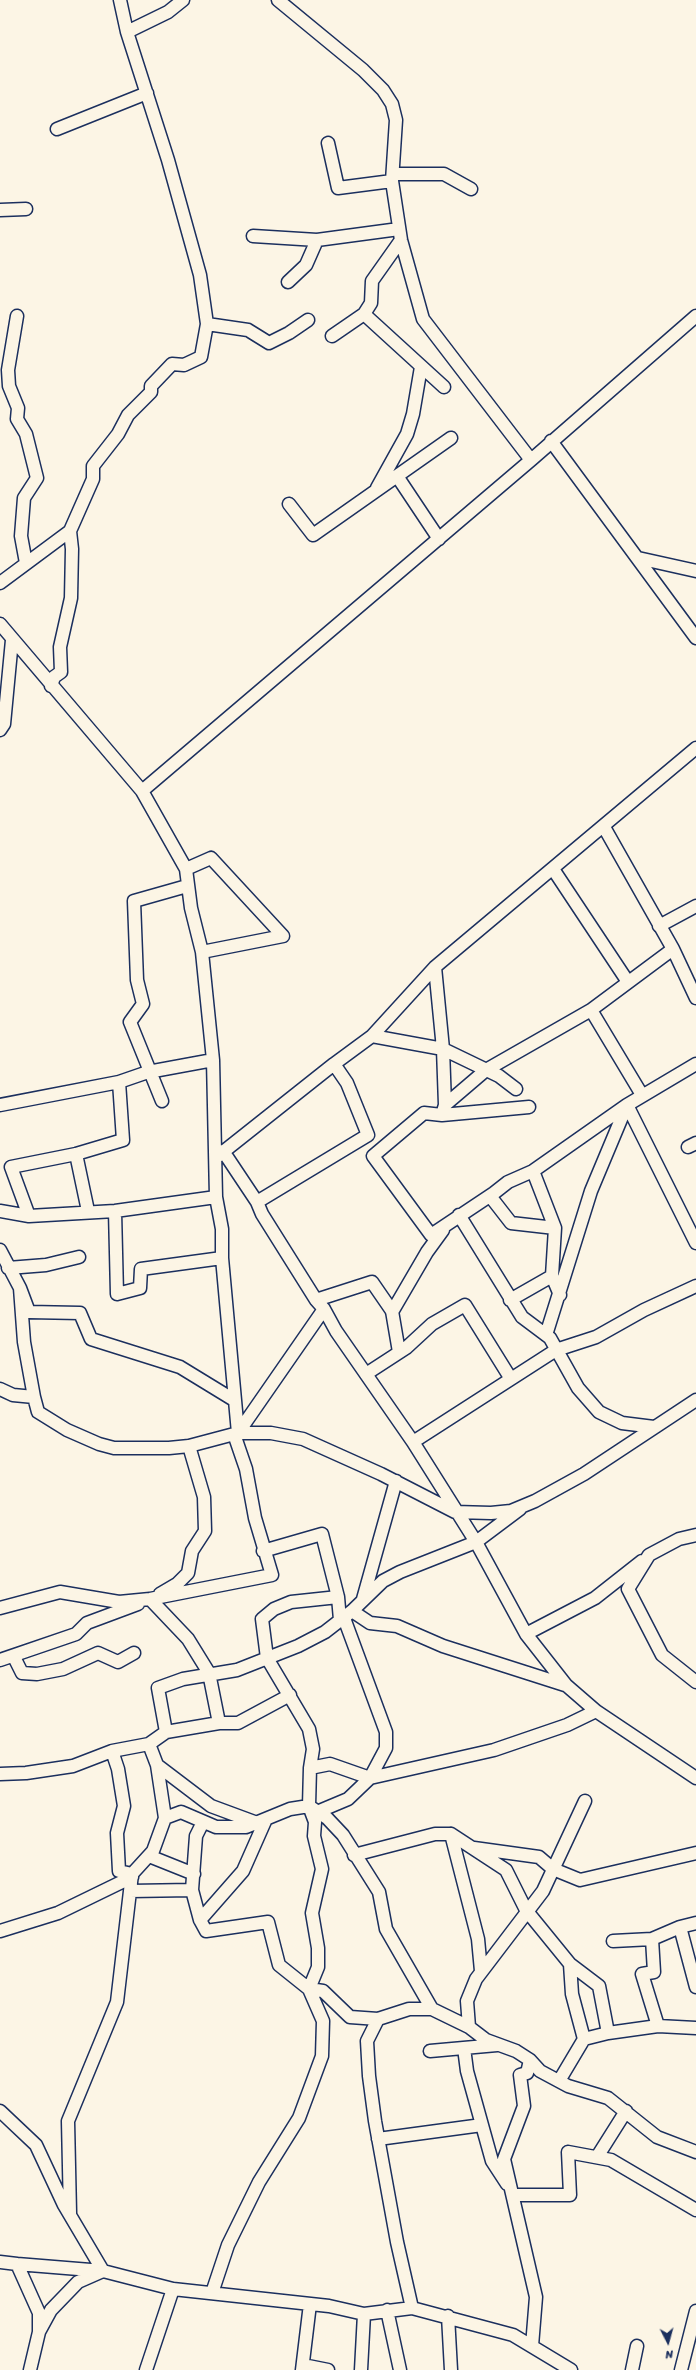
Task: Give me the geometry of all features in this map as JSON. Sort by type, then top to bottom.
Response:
[{"type":"street","points":[[0,583],[70,531],[93,479],[93,466],[114,439],[128,415],[151,392],[151,386],[172,364],[184,365],[201,357],[207,324],[200,275],[147,93],[127,32],[120,0]]},
{"type":"street","points":[[127,32],[168,12],[183,0]]},
{"type":"street","points":[[278,0],[363,70],[383,90],[392,104],[396,120],[393,178],[400,235],[423,319],[531,460]]},
{"type":"street","points":[[57,129],[147,93]]},
{"type":"street","points":[[328,143],[338,188],[393,178],[444,174],[471,189]]},
{"type":"street","points":[[0,210],[26,209]]},
{"type":"street","points":[[253,236],[317,240],[400,235]]},
{"type":"street","points":[[332,336],[364,314],[370,302],[372,282],[400,235]]},
{"type":"street","points":[[288,282],[306,265],[317,240]]},
{"type":"street","points":[[364,314],[444,387]]},
{"type":"street","points":[[17,316],[8,370],[9,386],[18,408],[17,419],[26,434],[36,478],[24,498],[21,536],[26,563]]},
{"type":"street","points":[[142,791],[439,539],[696,316]]},
{"type":"street","points":[[207,324],[248,330],[268,343],[289,333],[308,320]]},
{"type":"street","points":[[375,491],[407,434],[413,414],[422,367]]},
{"type":"street","points":[[289,504],[313,535],[451,438]]},
{"type":"street","points":[[551,441],[696,638]]},
{"type":"street","points":[[397,476],[439,539]]},
{"type":"street","points":[[51,686],[54,677],[61,672],[60,647],[71,598],[72,549],[70,531]]},
{"type":"street","points":[[638,558],[696,571]]},
{"type":"street","points":[[0,624],[51,686],[142,791],[186,869],[187,886],[202,952],[213,1060],[219,1155],[216,1197],[222,1229],[222,1258],[236,1434],[246,1469],[263,1550],[272,1575],[150,1599],[118,1602],[60,1592],[0,1608]]},
{"type":"street","points":[[0,730],[4,724],[12,640]]},
{"type":"street","points":[[219,1155],[334,1064],[372,1036],[435,967],[553,870],[696,748]]},
{"type":"street","points":[[604,827],[673,949],[696,998]]},
{"type":"street","points":[[186,869],[211,858],[283,936],[202,952]]},
{"type":"street","points":[[553,870],[628,982]]},
{"type":"street","points":[[162,1101],[148,1072],[130,1022],[143,1004],[137,980],[134,901],[187,886]]},
{"type":"street","points":[[659,926],[696,906]]},
{"type":"street","points":[[443,1110],[486,1070],[592,1010],[673,949]]},
{"type":"street","points":[[435,967],[443,1049],[443,1110]]},
{"type":"street","points":[[592,1010],[642,1095]]},
{"type":"street","points":[[372,1036],[443,1049],[499,1076],[516,1089]]},
{"type":"street","points":[[0,1105],[119,1082],[148,1072],[213,1060]]},
{"type":"street","points":[[257,1202],[368,1134],[347,1083],[334,1064]]},
{"type":"street","points":[[529,1107],[443,1110],[424,1113],[373,1156],[431,1235],[459,1215],[490,1196],[508,1182],[533,1171],[642,1095],[696,1064]]},
{"type":"street","points":[[29,1216],[11,1166],[76,1154],[122,1140],[119,1082]]},
{"type":"street","points":[[627,1105],[696,1243]]},
{"type":"street","points":[[546,1336],[560,1295],[591,1191],[627,1105]]},
{"type":"street","points":[[76,1154],[88,1211]]},
{"type":"street","points":[[219,1155],[257,1202],[262,1214],[336,1331],[413,1442],[455,1512],[476,1542],[526,1634],[566,1685],[596,1711],[696,1778]]},
{"type":"street","points":[[533,1171],[555,1228],[552,1276],[560,1295]]},
{"type":"street","points":[[490,1196],[511,1223],[555,1228]]},
{"type":"street","points":[[0,1211],[29,1216],[88,1211],[114,1211],[216,1197]]},
{"type":"street","points":[[114,1211],[117,1294],[140,1288],[141,1269],[222,1258]]},
{"type":"street","points":[[459,1215],[510,1300],[522,1317],[546,1336],[578,1388],[599,1412],[622,1423],[654,1427]]},
{"type":"street","points":[[392,1312],[427,1252],[448,1223]]},
{"type":"street","points":[[0,1250],[8,1268],[20,1288],[29,1312],[80,1313],[91,1339],[180,1367],[234,1400]]},
{"type":"street","points":[[8,1268],[46,1265],[79,1257]]},
{"type":"street","points":[[510,1300],[552,1276]]},
{"type":"street","points":[[236,1434],[320,1305],[372,1282],[392,1312],[399,1352]]},
{"type":"street","points":[[413,1442],[556,1350],[596,1337],[644,1310],[696,1286]]},
{"type":"street","points":[[20,1288],[24,1342],[38,1412],[67,1430],[99,1444],[114,1448],[146,1450],[190,1446],[236,1434],[271,1433],[303,1438],[396,1481],[455,1512],[491,1513],[522,1508]]},
{"type":"street","points":[[366,1374],[399,1352],[432,1324],[465,1305],[511,1379]]},
{"type":"street","points":[[0,1389],[13,1395],[34,1397]]},
{"type":"street","points":[[166,1732],[158,1688],[183,1679],[209,1673],[237,1670],[298,1646],[345,1617],[383,1581],[400,1572],[476,1542],[522,1508],[584,1474],[696,1400]]},
{"type":"street","points":[[0,1660],[14,1657],[76,1634],[87,1623],[150,1599],[177,1584],[188,1573],[192,1551],[205,1531],[204,1497],[190,1446]]},
{"type":"street","points":[[363,1600],[396,1481]]},
{"type":"street","points":[[165,1818],[181,1812],[216,1828],[246,1828],[290,1810],[313,1809],[348,1799],[370,1778],[386,1748],[386,1732],[338,1597],[322,1534],[263,1550]]},
{"type":"street","points":[[526,1634],[596,1598],[649,1555],[679,1538],[696,1535]]},
{"type":"street","points":[[649,1555],[628,1589],[662,1655],[696,1682]]},
{"type":"street","points":[[309,1989],[318,1967],[318,1948],[312,1913],[322,1869],[314,1836],[315,1822],[310,1768],[313,1758],[312,1739],[309,1729],[267,1658],[262,1620],[266,1614],[291,1602],[338,1597]]},
{"type":"street","points":[[150,1599],[188,1639],[209,1673],[219,1723]]},
{"type":"street","points":[[345,1617],[370,1623],[397,1626],[443,1646],[566,1685]]},
{"type":"street","points":[[14,1657],[22,1673],[37,1674],[63,1669],[98,1653],[118,1662],[134,1653]]},
{"type":"street","points":[[0,1774],[26,1773],[73,1766],[112,1751],[149,1744],[166,1732],[219,1723],[238,1722],[253,1717],[290,1695]]},
{"type":"street","points":[[310,1768],[330,1764],[370,1778],[494,1750],[567,1725],[596,1711]]},
{"type":"street","points":[[0,1930],[58,1913],[132,1876],[153,1851],[165,1818],[157,1766],[149,1744]]},
{"type":"street","points":[[112,1751],[118,1769],[124,1806],[117,1833],[119,1871],[132,1876]]},
{"type":"street","points":[[157,1766],[211,1806],[261,1821]]},
{"type":"street","points":[[469,2027],[467,2001],[481,1971],[526,1910],[543,1891],[585,1801]]},
{"type":"street","points":[[313,1809],[327,1818],[343,1835],[354,1855],[379,1892],[386,1929],[432,2009]]},
{"type":"street","points":[[200,1920],[243,1871],[261,1821]]},
{"type":"street","points":[[203,1822],[196,1836],[192,1890],[200,1920],[206,1931],[268,1922],[279,1965],[309,1989],[323,2021],[322,2056],[299,2118],[259,2182],[228,2245],[212,2293]]},
{"type":"street","points":[[354,1855],[435,1834],[451,1834],[506,1870],[526,1910],[570,1964],[599,1986],[608,2033]]},
{"type":"street","points":[[451,1834],[478,1939],[481,1971]]},
{"type":"street","points":[[471,1848],[539,1857],[552,1869],[580,1880],[696,1852]]},
{"type":"street","points":[[148,1856],[194,1874]]},
{"type":"street","points":[[70,2216],[68,2121],[117,2002],[132,1876]]},
{"type":"street","points":[[130,1891],[192,1890]]},
{"type":"street","points":[[612,1941],[652,1939],[680,1926],[696,1924]]},
{"type":"street","points":[[680,1926],[696,1987]]},
{"type":"street","points":[[652,1939],[654,1972],[642,1974],[658,2026]]},
{"type":"street","points":[[570,1964],[572,1994],[584,2039]]},
{"type":"street","points":[[309,1989],[323,1991],[350,2017],[378,2019],[409,2009],[432,2009],[469,2027],[486,2040],[516,2051],[530,2060],[540,2071],[559,2081],[608,2098],[657,2137],[696,2152]]},
{"type":"street","points":[[378,2019],[367,2040],[378,2139],[412,2308]]},
{"type":"street","points":[[559,2081],[584,2039],[608,2033],[658,2026],[696,2028]]},
{"type":"street","points":[[430,2051],[498,2045]]},
{"type":"street","points":[[464,2048],[468,2071],[492,2161],[512,2193]]},
{"type":"street","points":[[530,2060],[527,2073],[520,2075],[524,2106],[504,2159],[536,2297],[532,2346]]},
{"type":"street","points":[[0,2111],[36,2145],[70,2216],[103,2271]]},
{"type":"street","points":[[597,2156],[626,2111]]},
{"type":"street","points":[[378,2139],[482,2125]]},
{"type":"street","points":[[512,2193],[570,2195],[568,2152],[597,2156],[611,2160],[696,2210]]},
{"type":"street","points":[[0,2262],[103,2271],[173,2289],[329,2306],[364,2314],[412,2308],[448,2316],[513,2335],[571,2370]]},
{"type":"street","points":[[17,2264],[39,2313],[39,2332],[30,2370]]},
{"type":"street","points":[[39,2332],[51,2310],[78,2282],[103,2271]]},
{"type":"street","points":[[146,2370],[173,2289]]},
{"type":"street","points":[[310,2304],[302,2368],[328,2370]]},
{"type":"street","points":[[387,2310],[400,2370]]},
{"type":"street","points":[[681,2370],[696,2310]]},
{"type":"street","points":[[361,2370],[364,2314]]},
{"type":"street","points":[[448,2316],[451,2370]]},
{"type":"street","points":[[632,2370],[637,2346]]}]
